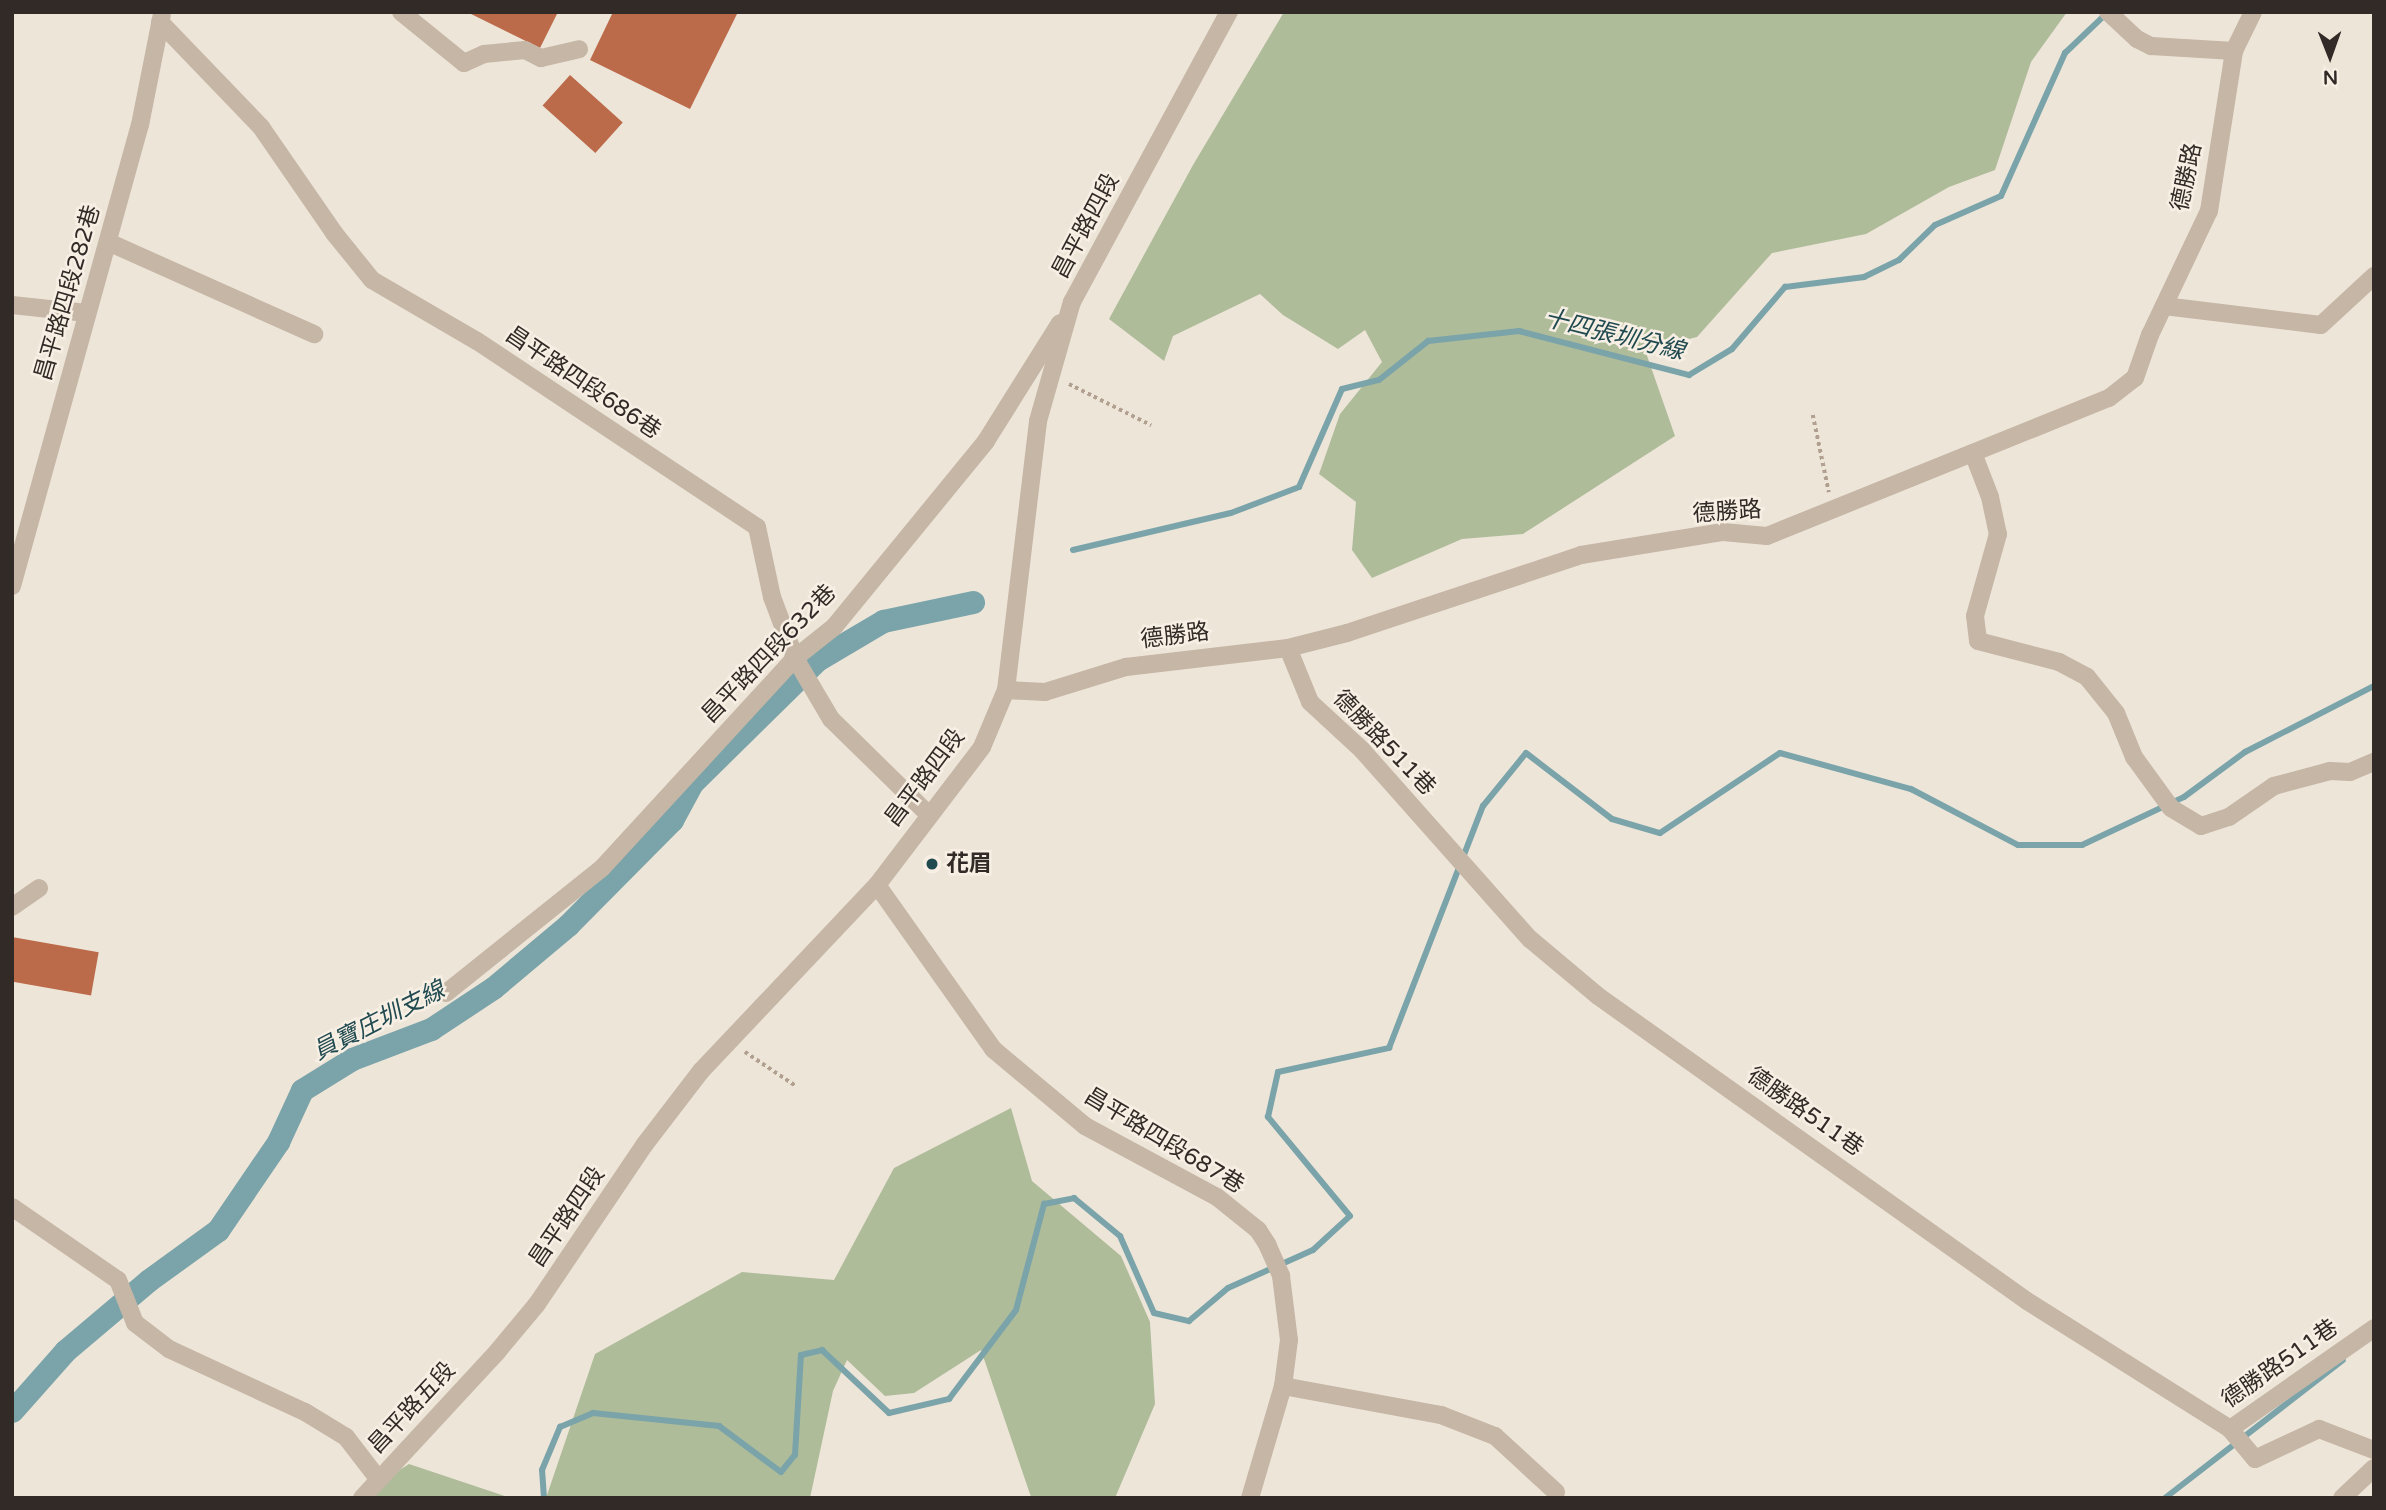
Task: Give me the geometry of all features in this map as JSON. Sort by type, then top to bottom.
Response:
[{"type":"street","points":[[401,12],[464,63],[484,54],[525,50],[541,58],[579,48]]},
{"type":"street","name":"昌平路四段","points":[[497,1352],[537,1304],[645,1144],[729,1041],[877,886],[928,814],[982,747],[1006,690],[1038,421],[1072,302],[1229,12]]},
{"type":"street","points":[[2108,12],[2137,39],[2151,46],[2234,51]]},
{"type":"street","name":"德勝路","points":[[1006,690],[1045,692],[1126,667],[1288,648],[1347,633],[1581,555],[1723,532],[1767,536],[2109,398],[2135,378],[2164,306],[2209,211],[2234,51],[2253,12]]},
{"type":"street","name":"昌平路四段282巷","points":[[12,586],[140,125],[161,17]]},
{"type":"street","name":"昌平路四段686巷","points":[[161,17],[261,127],[372,280],[477,341],[757,527],[772,597],[794,658],[831,719],[928,814]]},
{"type":"street","points":[[108,242],[314,334]]},
{"type":"street","points":[[2164,306],[2321,325],[2374,276]]},
{"type":"street","name":"昌平路四段632巷","points":[[446,993],[602,868],[794,658],[834,628],[986,441],[1072,302]]},
{"type":"street","points":[[12,305],[87,313]]},
{"type":"street","points":[[1973,453],[1998,534],[1975,616],[1978,641],[2059,662],[2087,677],[2116,713],[2134,757],[2166,801],[2201,826],[2229,817],[2274,786],[2330,771],[2350,772],[2374,762]]},
{"type":"street","name":"德勝路511巷","points":[[1288,648],[1310,702],[1362,750],[1530,939],[1588,988],[2027,1301],[2230,1429],[2374,1328]]},
{"type":"street","name":"昌平路四段687巷","points":[[877,886],[993,1049],[1085,1126],[1217,1197],[1258,1230],[1281,1276],[1289,1340],[1283,1386]]},
{"type":"street","points":[[12,907],[39,888]]},
{"type":"street","points":[[12,1207],[118,1279],[135,1323],[159,1340],[305,1412],[346,1437],[379,1480]]},
{"type":"street","name":"昌平路五段","points":[[362,1498],[497,1352]]},
{"type":"street","points":[[1250,1498],[1283,1386],[1441,1415],[1495,1436],[1556,1492]]},
{"type":"street","points":[[2230,1429],[2255,1459],[2319,1429],[2374,1450]]},
{"type":"street","points":[[2342,1498],[2374,1468]]},
{"type":"path","points":[[1051,375],[1151,425]]},
{"type":"path","points":[[1813,415],[1833,509]]},
{"type":"path","points":[[729,1041],[796,1086]]},
{"type":"green space","points":[[1284,12],[2067,12],[2031,62],[1995,170],[1949,187],[1866,234],[1772,253],[1697,337],[1645,350],[1675,436],[1523,534],[1462,539],[1372,578],[1352,550],[1356,502],[1319,474],[1340,414],[1382,362],[1365,330],[1338,349],[1283,315],[1260,294],[1173,336],[1164,361],[1109,319],[1193,165]]},
{"type":"green space","points":[[1011,1108],[1032,1181],[1121,1256],[1150,1322],[1155,1404],[1115,1498],[1031,1497],[981,1350],[914,1393],[885,1396],[847,1360],[833,1391],[810,1498],[546,1498],[595,1354],[742,1272],[834,1280],[894,1168]]},
{"type":"green space","points":[[409,1464],[511,1498],[366,1498],[374,1486]]},
{"type":"building","points":[[467,12],[558,12],[540,48]]},
{"type":"building","points":[[613,12],[738,12],[690,109],[590,60]]},
{"type":"building","points":[[570,75],[623,123],[595,153],[543,105]]},
{"type":"building","points":[[12,937],[99,952],[91,996],[12,982]]},
{"type":"waterway","name":"十四張圳分線","points":[[1073,550],[1231,513],[1299,487],[1342,389],[1379,380],[1428,341],[1519,331],[1689,375],[1732,349],[1785,287],[1864,277],[1899,260],[1935,225],[2001,196],[2065,53],[2106,14]]},
{"type":"waterway","name":"員寶庄圳支線","points":[[12,1411],[65,1351],[149,1280],[218,1230],[278,1142],[302,1090],[352,1059],[431,1029],[493,988],[568,925],[672,820],[692,783],[817,660],[883,621],[973,602]]},
{"type":"waterway","points":[[544,1498],[542,1470],[560,1427],[593,1413],[719,1426],[781,1472],[795,1455],[801,1355],[822,1350],[889,1413],[949,1399],[1016,1310],[1044,1204],[1074,1198],[1120,1236],[1154,1313],[1189,1321],[1228,1288],[1313,1250],[1350,1216],[1268,1117],[1278,1072],[1389,1048],[1483,806],[1526,753],[1612,819],[1660,833],[1780,753],[1911,789],[2018,845],[2082,845],[2184,797],[2245,752],[2374,686]]},
{"type":"waterway","points":[[2165,1498],[2343,1360]]},
{"type":"place","name":"花眉","points":[[932,864]]}]
